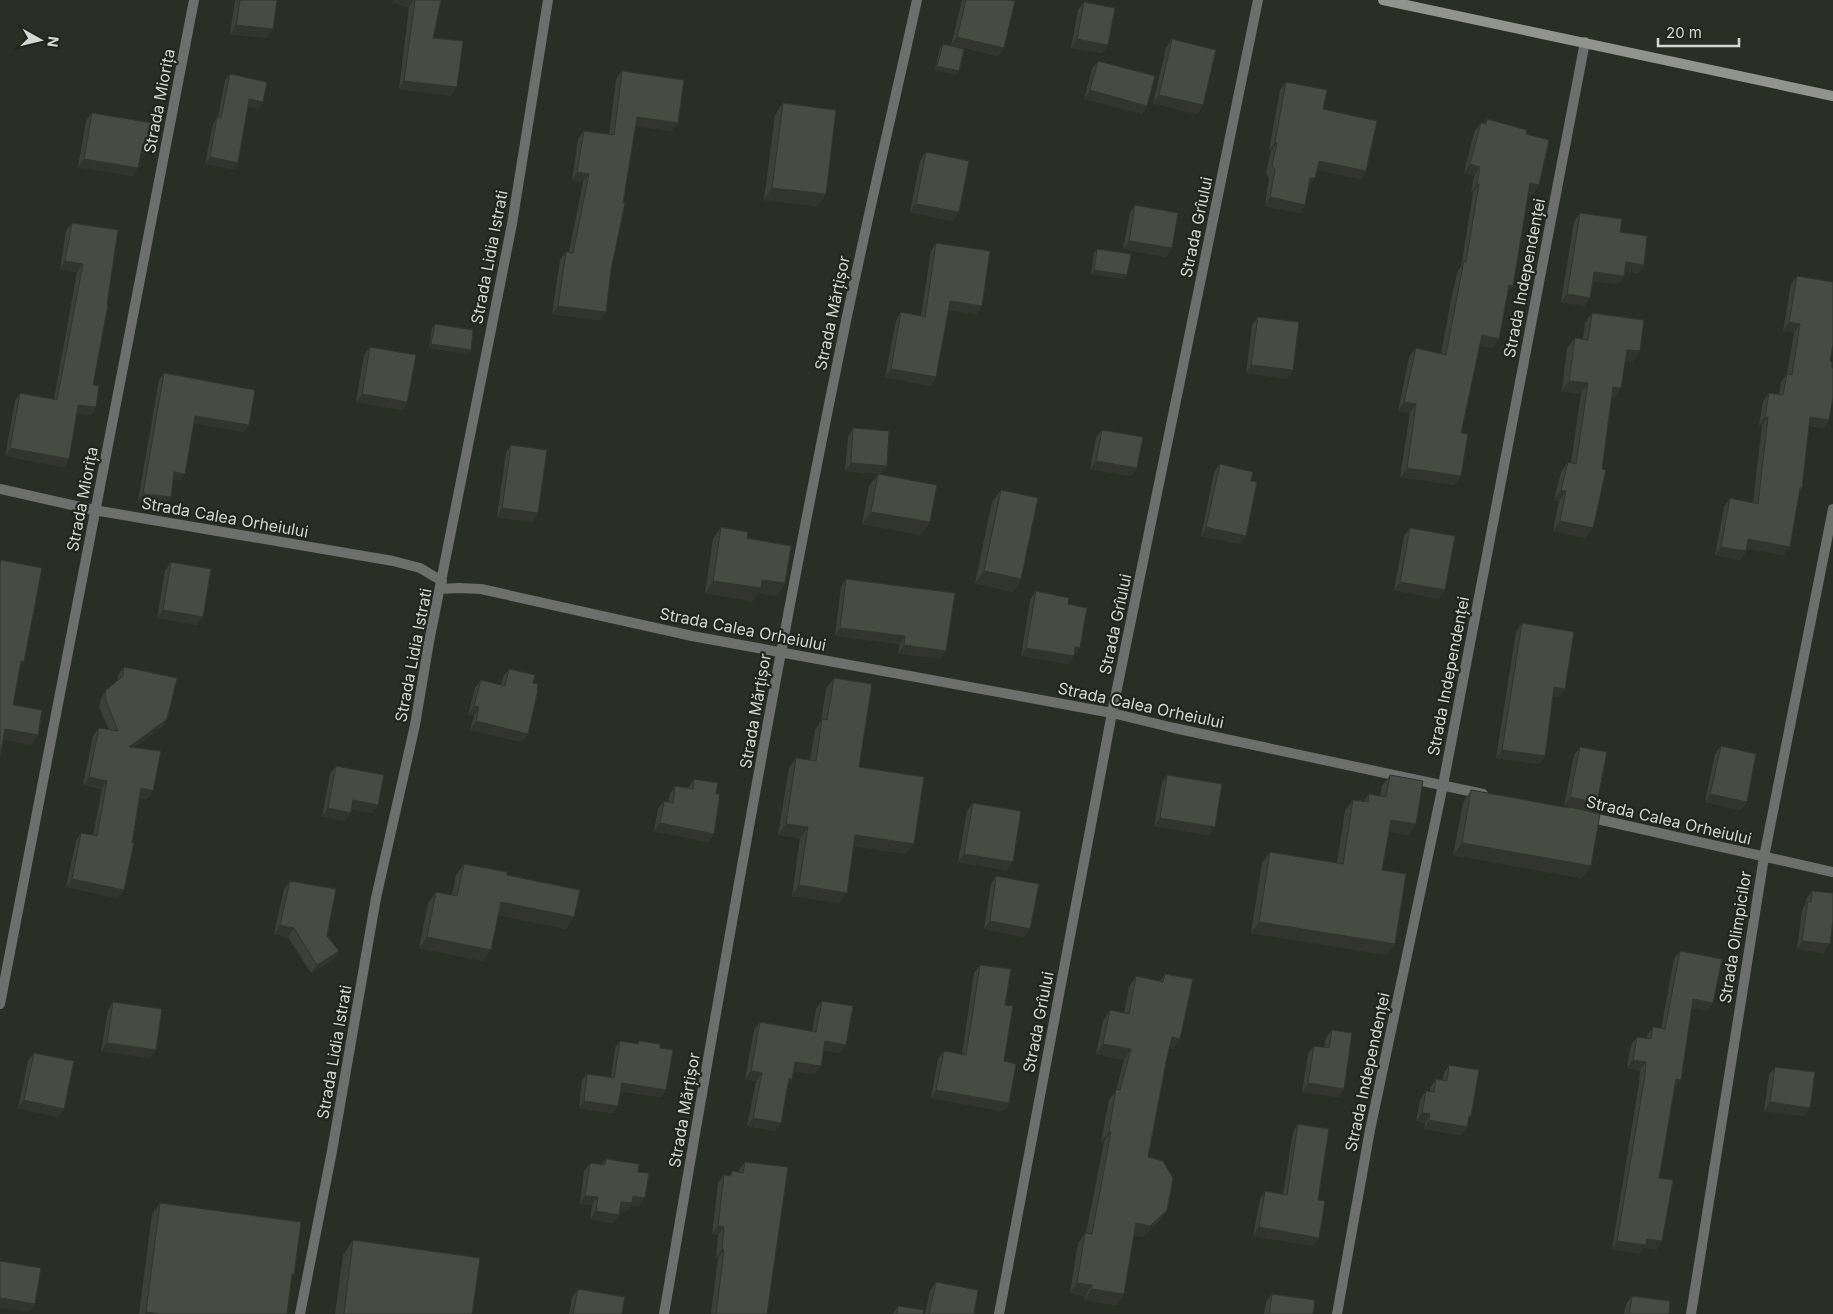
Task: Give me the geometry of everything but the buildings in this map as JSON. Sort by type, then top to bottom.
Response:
[{"type":"street","name":"Strada Miorița","points":[[0,1004],[194,0]]},
{"type":"street","name":"Strada Lidia Istrati","points":[[300,1314],[332,1152],[376,898],[415,725],[429,642],[512,224],[548,0]]},
{"type":"street","name":"Strada Mărțișor","points":[[664,1314],[781,652],[839,354],[917,0]]},
{"type":"street","name":"Strada Grîului","points":[[998,1314],[1112,713],[1258,0]]},
{"type":"street","points":[[1383,0],[1833,96]]},
{"type":"street","name":"Strada Independenței","points":[[1338,1314],[1370,1130],[1443,785],[1516,393],[1585,42]]},
{"type":"street","name":"Strada Calea Orheiului","points":[[0,489],[94,510],[393,561],[420,568],[441,585],[481,589],[692,636],[1112,713],[1492,796]]},
{"type":"street","name":"Strada Olimpicilor","points":[[1691,1314],[1764,857],[1833,509]]},
{"type":"street","name":"Strada Calea Orheiului","points":[[1579,815],[1833,872]]}]
